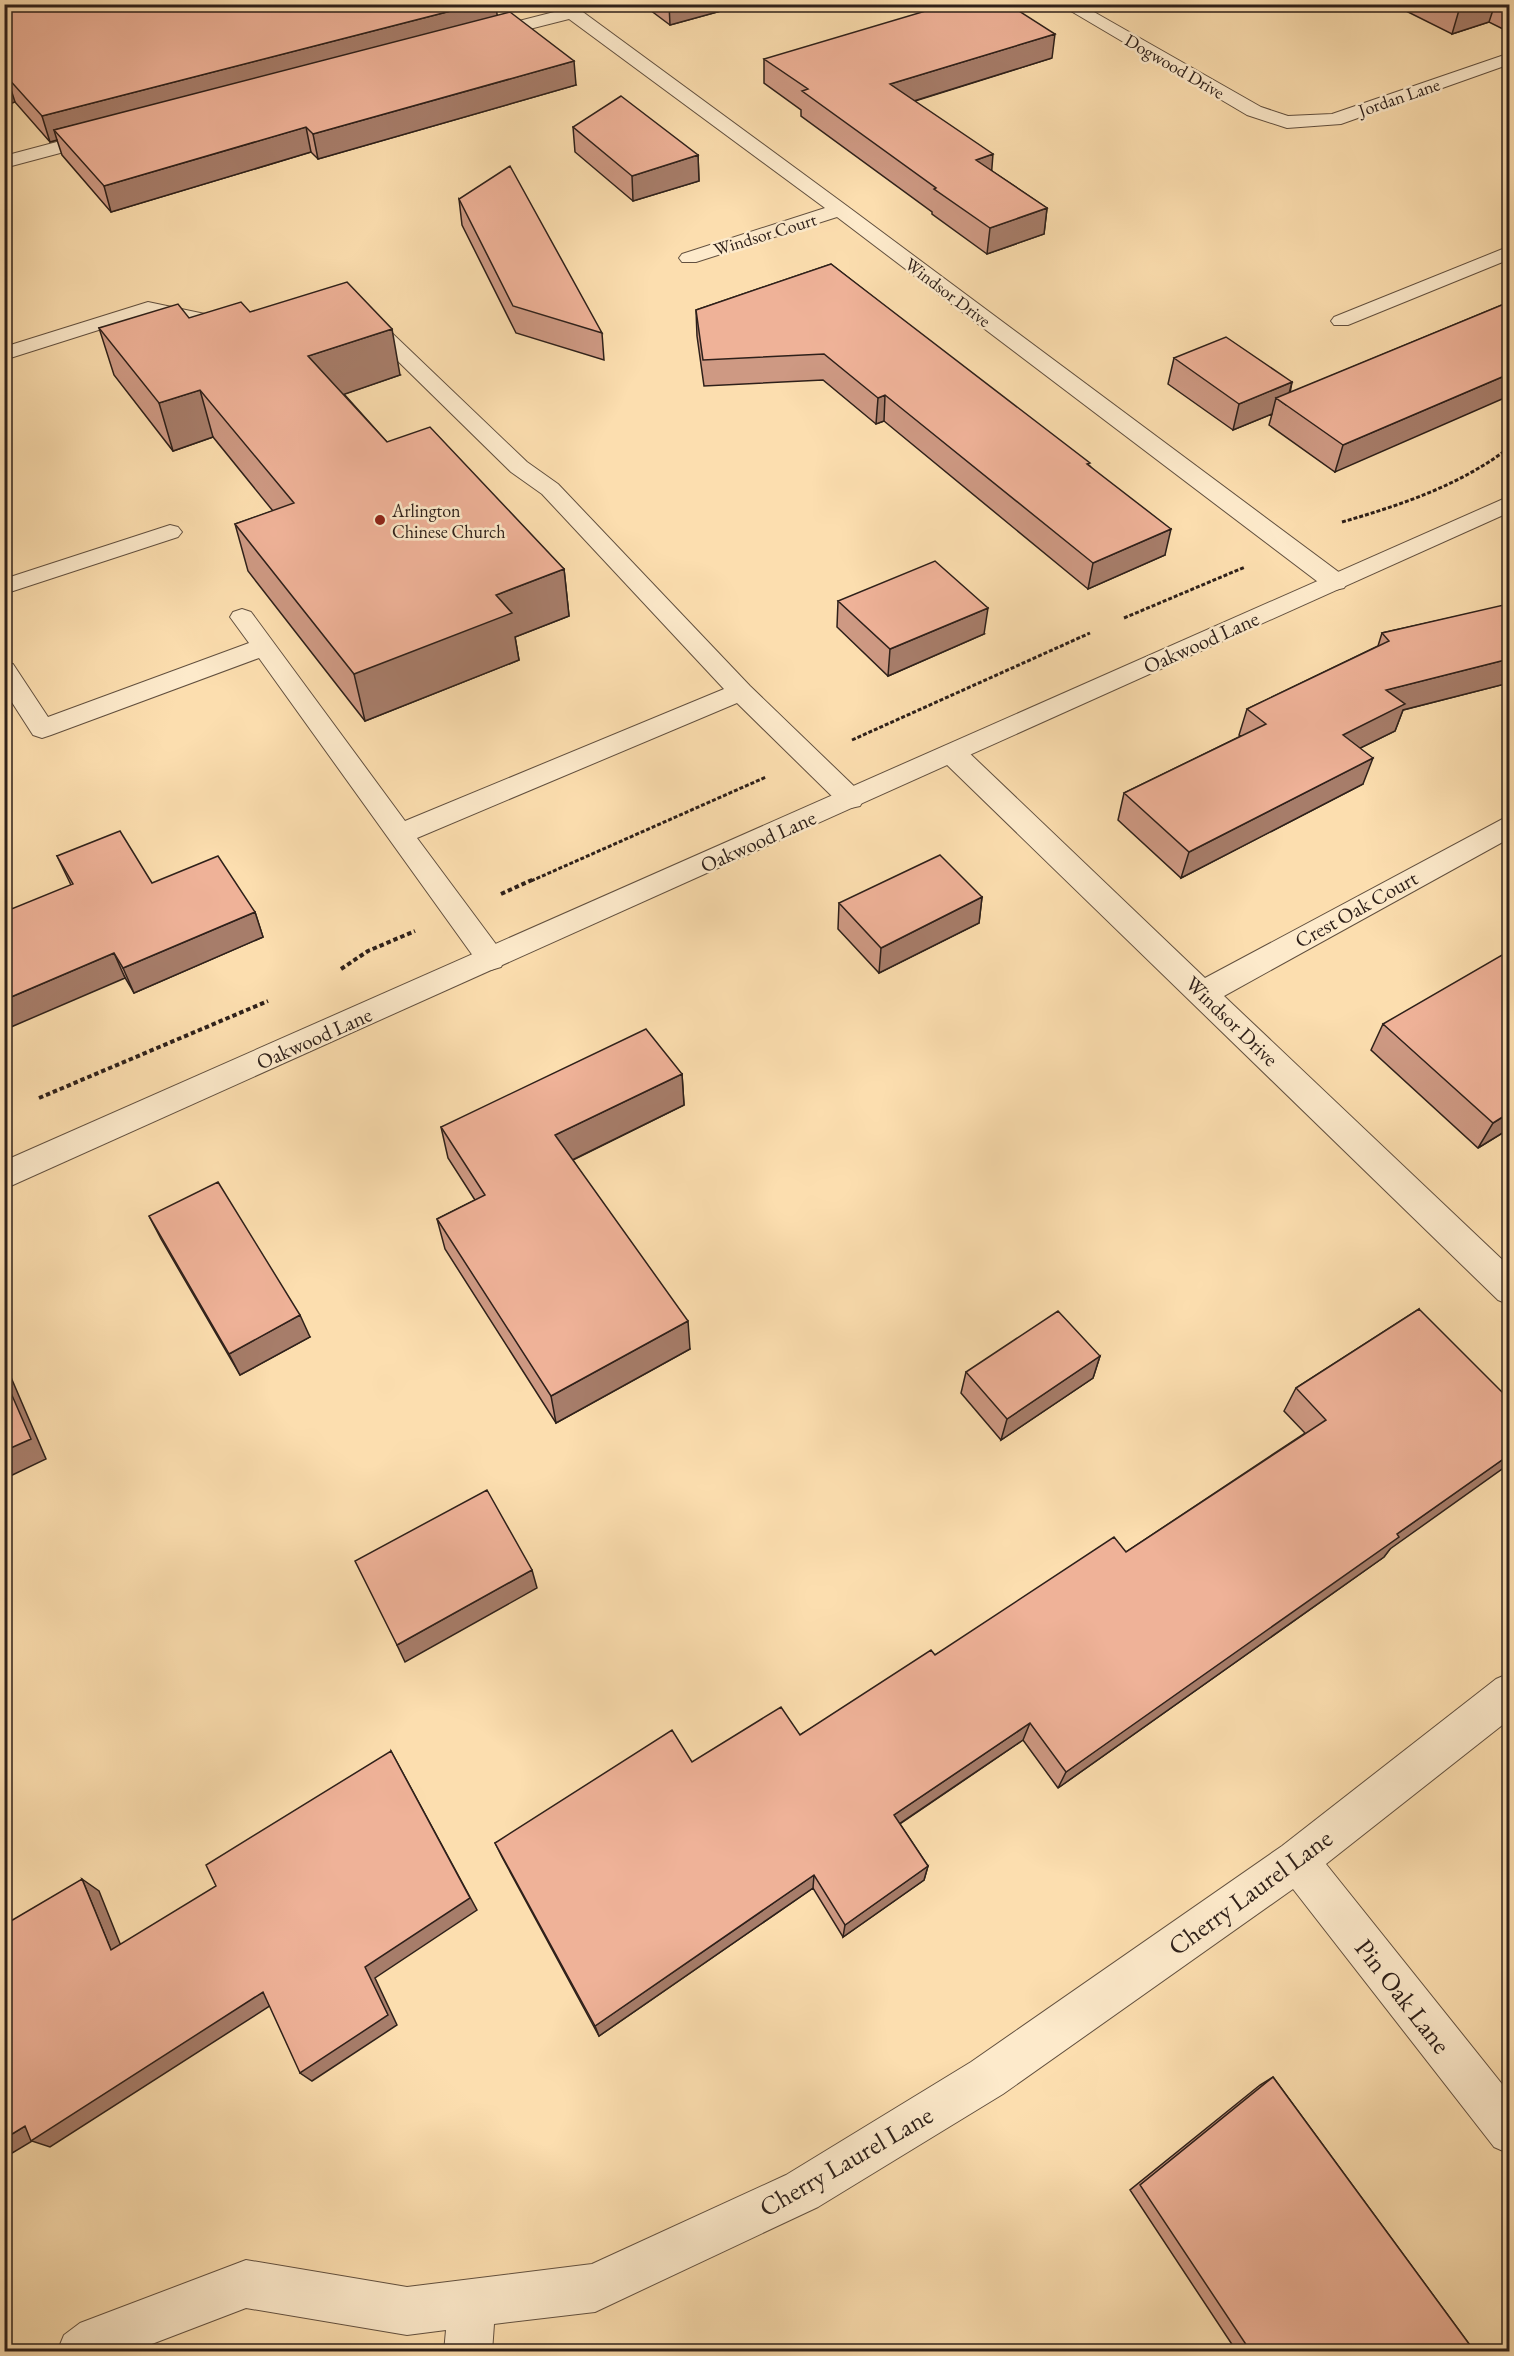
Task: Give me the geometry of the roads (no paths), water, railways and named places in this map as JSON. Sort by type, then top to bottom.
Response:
[{"type":"street","name":"Dogwood Drive","points":[[1067,4],[1254,111],[1287,122]]},
{"type":"street","points":[[467,40],[565,9]]},
{"type":"street","name":"Windsor Drive","points":[[565,9],[840,210],[1335,582]]},
{"type":"street","name":"Jordan Lane","points":[[1287,122],[1334,120],[1509,58]]},
{"type":"street","points":[[4,162],[120,132]]},
{"type":"street","name":"Windsor Court","points":[[689,258],[840,210]]},
{"type":"street","name":"Oakwood Lane","points":[[4,1176],[953,754],[1509,503]]},
{"type":"street","name":"Windsor Drive","points":[[953,754],[1509,1290]]},
{"type":"street","name":"Crest Oak Court","points":[[1203,993],[1509,825]]},
{"type":"street","name":"Cherry Laurel Lane","points":[[81,2352],[97,2340],[246,2284],[407,2311],[595,2288],[802,2191],[987,2078],[1298,1861],[1509,1693]]},
{"type":"street","name":"Pin Oak Lane","points":[[1298,1861],[1509,2131]]},
{"type":"street","points":[[468,2352],[472,2302]]},
{"type":"lane","points":[[1341,321],[1509,252]]},
{"type":"lane","points":[[351,304],[519,467],[550,489],[741,692],[851,799]]},
{"type":"lane","points":[[4,354],[148,308],[187,318],[221,318]]},
{"type":"lane","points":[[4,587],[170,532]]},
{"type":"lane","points":[[242,617],[491,959]]},
{"type":"lane","points":[[4,670],[42,729],[263,647]]},
{"type":"lane","points":[[400,834],[741,692]]},
{"type":"place","name":"Arlington Chinese Church","points":[[380,520]]}]
